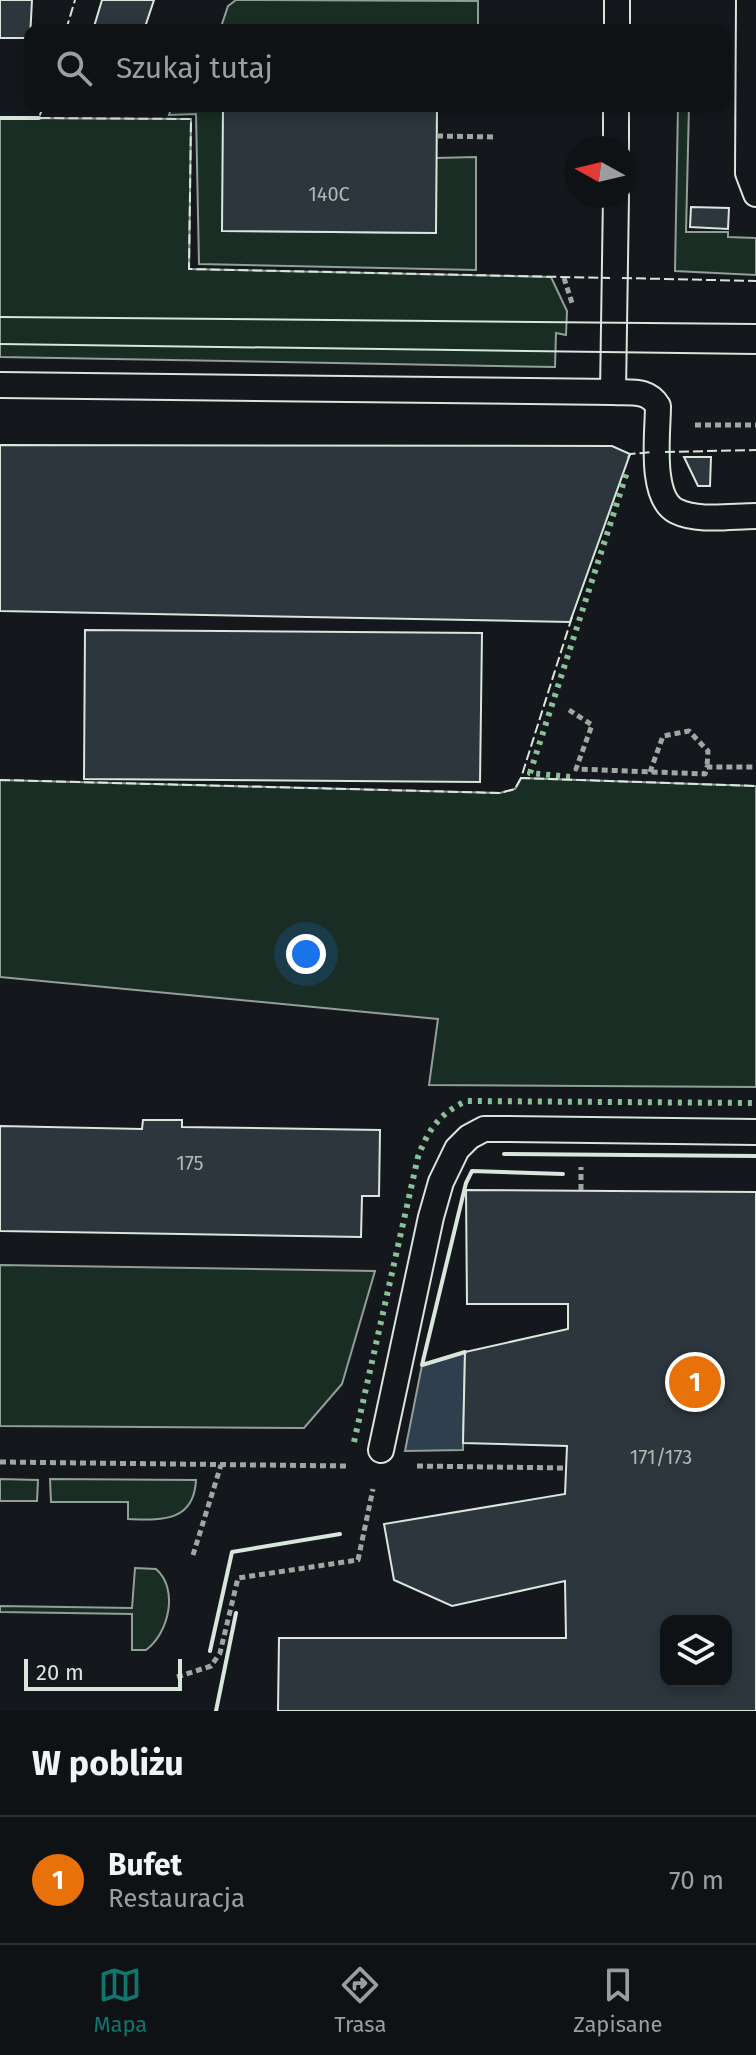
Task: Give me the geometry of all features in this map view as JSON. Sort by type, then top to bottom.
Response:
[{"type":"lane","points":[[617,0],[617,24]]},
{"type":"lane","points":[[749,0],[748,173],[756,194]]},
{"type":"lane","points":[[616,112],[616,136]]},
{"type":"lane","points":[[613,392],[616,208]]},
{"type":"lane","points":[[0,385],[643,393],[653,397],[658,406],[658,479],[662,494],[674,511],[695,516],[756,516]]},
{"type":"lane","points":[[379,1458],[431,1217],[449,1164],[457,1149],[469,1137],[484,1129],[756,1132]]},
{"type":"path","points":[[437,136],[497,137]]},
{"type":"path","points":[[658,424],[756,425]]},
{"type":"path","points":[[569,710],[592,725],[576,769],[650,772],[705,774],[708,751],[689,731],[663,736],[650,772]]},
{"type":"path","points":[[707,767],[756,767]]},
{"type":"path","points":[[177,1677],[211,1666],[220,1653],[238,1578],[358,1560],[379,1458]]},
{"type":"path","points":[[0,1462],[221,1464],[379,1458],[566,1468]]},
{"type":"path","points":[[193,1555],[221,1464]]},
{"type":"green space","points":[[236,0],[478,1],[478,24],[222,24],[228,6]]},
{"type":"green space","points":[[170,112],[223,112],[223,231],[435,233],[436,158],[476,157],[476,270],[199,264],[196,114],[169,115]]},
{"type":"green space","points":[[678,112],[689,112],[686,232],[728,232],[728,237],[756,238],[756,275],[675,271]]},
{"type":"green space","points":[[0,118],[191,119],[189,269],[551,277],[567,311],[566,335],[556,333],[555,367],[0,357]]},
{"type":"green space","points":[[521,778],[756,786],[756,1087],[429,1085],[438,1019],[0,977],[0,780],[500,793],[515,789]]},
{"type":"green space","points":[[0,1265],[375,1271],[342,1384],[304,1428],[0,1426]]},
{"type":"green space","points":[[0,1479],[38,1480],[37,1501],[0,1501]]},
{"type":"green space","points":[[50,1479],[196,1480],[194,1494],[182,1512],[163,1518],[128,1519],[128,1502],[51,1502]]},
{"type":"green space","points":[[135,1568],[156,1569],[163,1578],[169,1599],[165,1622],[146,1650],[132,1650],[132,1614],[0,1612],[0,1606],[132,1608]]},
{"type":"water","points":[[465,1352],[463,1450],[405,1451],[422,1365]]},
{"type":"building","points":[[0,0],[32,0],[31,24],[24,24],[24,38],[0,38]]},
{"type":"building","points":[[102,0],[154,0],[146,24],[95,24]]},
{"type":"building","points":[[223,112],[437,112],[436,233],[222,231]]},
{"type":"building","points":[[691,207],[729,208],[728,229],[690,227]]},
{"type":"building","points":[[0,445],[612,446],[630,454],[570,622],[0,611]]},
{"type":"building","points":[[684,457],[711,457],[710,486],[698,486]]},
{"type":"building","points":[[85,630],[482,633],[480,782],[84,779]]},
{"type":"building","points":[[143,1120],[182,1120],[182,1127],[380,1130],[379,1196],[362,1196],[361,1237],[0,1231],[0,1126],[142,1129]]},
{"type":"building","points":[[466,1190],[756,1192],[756,1711],[278,1711],[279,1638],[566,1638],[565,1581],[452,1606],[394,1580],[384,1524],[565,1494],[567,1446],[463,1443],[465,1352],[568,1329],[568,1304],[467,1304]]},
{"type":"tram line","points":[[0,317],[756,324]]},
{"type":"tram line","points":[[0,344],[756,354]]},
{"type":"hedge","points":[[570,777],[530,773],[628,469]]},
{"type":"hedge","points":[[354,1442],[418,1157],[430,1131],[449,1111],[466,1101],[756,1103]]},
{"type":"fence","points":[[68,24],[75,0]]},
{"type":"fence","points":[[41,112],[39,118],[191,119],[189,269],[610,278]]},
{"type":"fence","points":[[622,278],[756,281]]},
{"type":"fence","points":[[665,452],[756,450]]},
{"type":"fence","points":[[628,458],[630,454],[653,452]]},
{"type":"fence","points":[[572,617],[521,778],[756,786]]},
{"type":"fence","points":[[0,780],[500,793],[515,789],[521,778]]},
{"type":"wall","points":[[0,118],[39,118]]},
{"type":"wall","points":[[504,1154],[756,1156]]},
{"type":"wall","points":[[465,1352],[422,1365],[466,1183],[472,1171],[563,1174]]},
{"type":"wall","points":[[210,1651],[232,1552],[340,1534]]},
{"type":"wall","points":[[216,1711],[236,1613]]},
{"type":"place","name":"Bufet","points":[[695,1382]]}]
